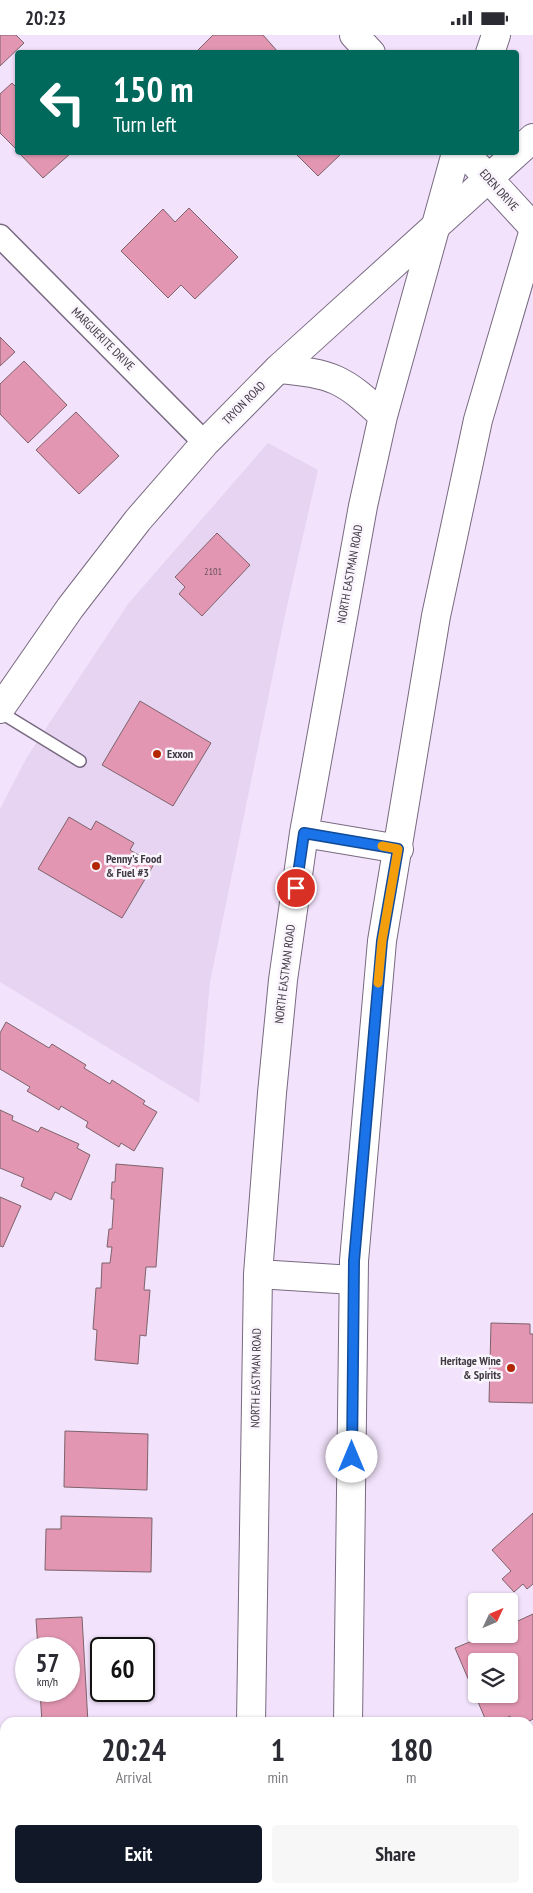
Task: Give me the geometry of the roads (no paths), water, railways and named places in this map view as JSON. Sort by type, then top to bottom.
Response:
[{"type":"main road","points":[[354,35],[368,50]]},
{"type":"main road","points":[[491,50],[496,35]]},
{"type":"main road","name":"TRYON ROAD","points":[[519,150],[533,138]]},
{"type":"main road","name":"NORTH EASTMAN ROAD","points":[[251,1717],[258,1274],[282,989],[304,833],[357,537],[383,417],[434,225],[455,155]]},
{"type":"main road","name":"EDEN DRIVE","points":[[467,155],[533,227]]},
{"type":"main road","name":"TRYON ROAD","points":[[0,710],[31,661],[93,578],[138,520],[205,443],[278,369],[434,225],[514,155]]},
{"type":"main road","points":[[348,1717],[353,1280],[382,941],[436,616],[478,421],[533,233]]},
{"type":"main road","points":[[278,369],[310,371],[348,385],[383,417]]},
{"type":"main road","points":[[304,833],[398,849]]},
{"type":"main road","points":[[258,1274],[353,1280]]},
{"type":"street","name":"MARGUERITE DRIVE","points":[[0,235],[205,443]]},
{"type":"lane","points":[[0,710],[80,761]]},
{"type":"place","name":"Exxon","points":[[157,754]]},
{"type":"place","name":"Penny's Food & Fuel #3","points":[[96,866]]},
{"type":"place","name":"Heritage Wine & Spirits","points":[[511,1368]]}]
